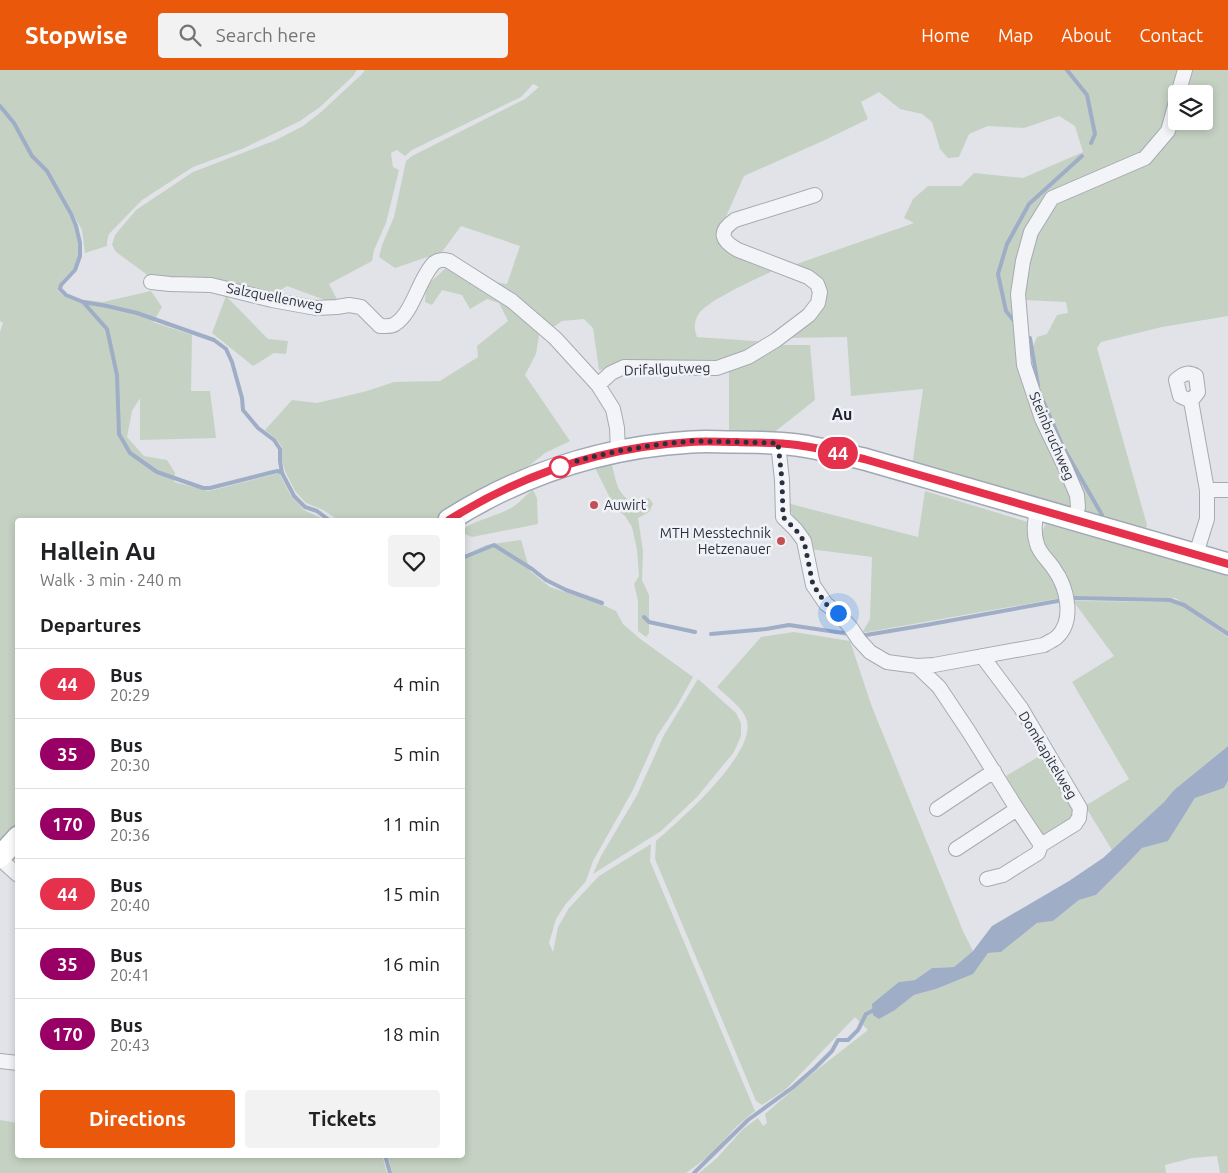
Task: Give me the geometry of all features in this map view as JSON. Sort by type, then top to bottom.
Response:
[{"type":"main road","points":[[453,518],[533,477],[583,459],[618,451],[693,441],[778,443],[821,449],[864,459],[1037,509],[1076,514],[1198,547],[1228,564]]},
{"type":"main road","points":[[0,858],[15,840]]},
{"type":"street","points":[[1181,85],[1185,70]]},
{"type":"street","name":"Steinbruchweg","points":[[1076,514],[1076,495],[1072,482],[1042,419],[1024,365],[1018,294],[1023,261],[1031,232],[1052,198],[1145,158],[1168,130]]},
{"type":"street","name":"Drifallgutweg","points":[[598,385],[611,373],[624,367],[717,368],[748,357],[776,340],[809,315],[818,303],[820,292],[817,284],[808,276],[738,250],[729,245],[724,238],[723,232],[727,225],[735,220],[815,195]]},
{"type":"street","name":"Salzquellenweg","points":[[151,282],[212,285],[272,300],[316,308],[349,305],[361,307],[380,326],[394,325],[405,316],[435,262],[444,259],[512,301],[555,338],[598,385],[613,409],[617,428],[618,451]]},
{"type":"street","points":[[1191,401],[1207,490],[1207,519],[1198,547]]},
{"type":"street","points":[[778,443],[783,517],[804,541],[813,585],[826,604],[838,613],[870,652],[887,662],[917,666],[1044,645],[1056,638],[1064,629],[1067,620],[1066,600],[1055,570],[1037,546],[1034,531],[1037,509]]},
{"type":"street","points":[[1207,490],[1228,490]]},
{"type":"street","name":"Domkapitelweg","points":[[982,656],[1021,708],[1080,808],[1080,818],[1075,824],[1042,845],[1038,853],[1003,874],[987,879]]},
{"type":"street","points":[[917,666],[939,687],[1042,845]]},
{"type":"street","points":[[937,809],[994,771]]},
{"type":"street","points":[[956,849],[1017,809]]},
{"type":"street","points":[[0,858],[15,872]]},
{"type":"street","points":[[0,1061],[15,1063]]},
{"type":"green space","points":[[0,70],[357,70],[320,107],[300,121],[242,149],[193,167],[142,200],[109,234],[107,246],[85,253],[82,230],[63,197],[59,196],[76,231],[79,250],[74,268],[63,280],[58,291],[64,296],[76,299],[103,302],[151,291],[162,307],[153,322],[192,335],[191,391],[210,391],[216,438],[140,440],[140,398],[132,411],[127,437],[144,456],[167,460],[175,473],[174,482],[209,491],[279,473],[291,496],[304,510],[321,518],[15,518],[15,829],[0,847],[0,332],[3,323],[0,321]]},
{"type":"green space","points":[[365,70],[1228,70],[1228,316],[1162,327],[1101,342],[1097,348],[1147,525],[1146,528],[1083,512],[1084,492],[1056,437],[1037,388],[1031,351],[1037,337],[1047,334],[1057,315],[1068,313],[1066,302],[1025,300],[1016,334],[1073,493],[1072,512],[912,466],[923,389],[851,396],[847,337],[786,338],[825,295],[791,266],[914,223],[904,218],[913,199],[928,186],[961,186],[974,173],[1023,178],[1083,152],[1075,126],[1059,116],[1024,128],[988,126],[969,134],[959,157],[948,158],[940,149],[932,122],[922,114],[900,109],[879,92],[861,102],[868,119],[744,176],[720,230],[775,270],[733,290],[703,309],[696,320],[695,331],[697,337],[767,342],[718,364],[599,370],[593,328],[584,319],[562,321],[552,328],[531,311],[539,336],[536,354],[525,375],[570,441],[545,453],[515,477],[441,518],[334,518],[323,510],[306,503],[295,491],[282,461],[282,447],[265,430],[292,400],[317,403],[367,391],[394,382],[440,381],[478,357],[477,346],[508,321],[499,303],[487,299],[470,309],[462,295],[442,290],[432,305],[425,302],[426,286],[447,267],[494,282],[507,284],[520,246],[461,226],[442,252],[395,268],[379,257],[394,217],[406,161],[412,156],[525,99],[539,87],[533,84],[521,97],[412,150],[405,156],[397,150],[391,153],[393,167],[399,170],[386,223],[374,250],[372,261],[329,284],[339,303],[333,303],[287,286],[273,295],[153,279],[116,252],[112,245],[115,235],[136,210],[193,172],[276,140],[303,126],[321,112]]},
{"type":"green space","points":[[226,296],[268,339],[288,341],[286,354],[274,353],[253,366],[212,333]]},
{"type":"green space","points":[[778,345],[810,345],[815,400],[772,434],[729,433],[729,367]]},
{"type":"green space","points":[[612,465],[618,487],[627,499],[633,504],[649,498],[653,504],[649,512],[638,518],[643,551],[642,580],[649,595],[649,633],[646,637],[638,631],[638,601],[634,584],[639,576],[637,550],[632,527],[625,516],[615,508],[595,468]]},
{"type":"green space","points":[[533,490],[537,498],[538,524],[472,537],[465,534],[466,527],[511,508]]},
{"type":"green space","points":[[925,491],[1028,522],[1029,540],[1034,555],[1053,575],[1061,598],[862,633],[870,619],[872,557],[809,549],[806,535],[790,511],[787,503],[918,537]]},
{"type":"green space","points":[[1046,524],[1228,576],[1228,632],[1175,598],[1072,597],[1043,544],[1042,531]]},
{"type":"green space","points":[[521,540],[530,571],[550,587],[616,611],[623,624],[639,638],[693,677],[657,736],[633,790],[593,861],[586,881],[565,905],[556,919],[549,943],[553,952],[558,927],[569,908],[599,876],[651,844],[650,861],[755,1111],[737,1126],[712,1154],[686,1173],[392,1173],[389,1158],[465,1158],[465,555],[486,545]]},
{"type":"green space","points":[[1073,601],[1174,602],[1228,637],[1228,746],[1174,790],[1164,802],[1112,850],[1085,806],[1129,779],[1072,682],[1114,656]]},
{"type":"green space","points":[[794,632],[850,641],[872,707],[963,931],[973,951],[954,967],[932,968],[915,980],[899,982],[895,1010],[914,995],[936,989],[972,974],[988,953],[1001,952],[1037,923],[1053,921],[1079,900],[1096,895],[1142,848],[1168,840],[1195,798],[1224,788],[1228,781],[1228,1173],[1220,1173],[1217,1156],[1192,1158],[1165,1165],[1166,1173],[699,1173],[717,1158],[743,1129],[758,1118],[763,1126],[767,1123],[765,1114],[804,1080],[868,1030],[855,1017],[785,1090],[762,1105],[756,1101],[655,859],[656,841],[682,818],[715,784],[730,766],[741,748],[747,732],[744,714],[717,687],[761,637]]},
{"type":"green space","points":[[698,679],[736,713],[741,723],[741,736],[734,752],[697,797],[661,831],[593,874],[601,856],[637,795],[664,735]]},
{"type":"green space","points":[[1043,754],[1075,808],[1072,823],[1043,839],[1006,776]]},
{"type":"green space","points":[[0,1120],[15,1123],[15,1158],[383,1158],[387,1173],[0,1173]]},
{"type":"water","points":[[1228,746],[1228,781],[1224,788],[1195,798],[1168,841],[1142,848],[1096,895],[1079,900],[1053,921],[1037,923],[1001,952],[988,953],[973,974],[936,989],[914,995],[895,1010],[879,1019],[873,1015],[872,1004],[899,982],[915,980],[932,968],[954,967],[973,951],[992,926],[1069,881],[1103,858],[1164,802],[1174,790]]},
{"type":"waterway","points":[[1067,70],[1087,95],[1095,134],[1091,143]]},
{"type":"waterway","points":[[0,106],[14,123],[32,156],[47,171],[76,226],[80,243],[80,256],[75,270],[61,285],[60,289],[66,295],[83,302],[137,313],[214,340],[226,349],[232,362],[242,398],[243,410],[258,428],[274,440],[280,449],[282,473],[294,496],[305,507],[317,511],[326,518]]},
{"type":"waterway","points":[[1015,322],[1006,311],[998,274],[1007,244],[1029,204],[1082,156]]},
{"type":"waterway","points":[[83,302],[107,329],[117,375],[119,434],[130,453],[157,472],[203,488],[210,488],[278,471],[282,473]]},
{"type":"waterway","points":[[1030,338],[1038,385]]},
{"type":"waterway","points":[[1041,396],[1063,447],[1102,515]]},
{"type":"waterway","points":[[465,557],[494,545],[546,580],[566,590],[602,603]]},
{"type":"waterway","points":[[859,635],[926,625],[1074,598],[1170,600],[1184,605],[1228,634]]},
{"type":"waterway","points":[[644,617],[649,622],[695,632]]},
{"type":"waterway","points":[[711,634],[789,625],[850,634]]},
{"type":"waterway","points":[[694,1173],[748,1120],[792,1088],[815,1068],[832,1051],[838,1040],[848,1040],[858,1030],[866,1014],[876,1009]]},
{"type":"waterway","points":[[386,1158],[390,1173]]},
{"type":"bus line","name":"44","points":[[452,518],[533,477],[583,459],[618,451],[693,441],[778,443],[821,449],[864,459],[1228,564]]},
{"type":"place","name":"Auwirt","points":[[594,505]]},
{"type":"place","name":"MTH Messtechnik Hetzenauer","points":[[781,541]]},
{"type":"district","name":"Au","points":[[842,414]]},
{"type":"route","points":[[560,467],[583,459],[618,451],[662,444],[693,441],[778,443],[783,517],[804,541],[813,585],[826,604],[838,613]]}]
